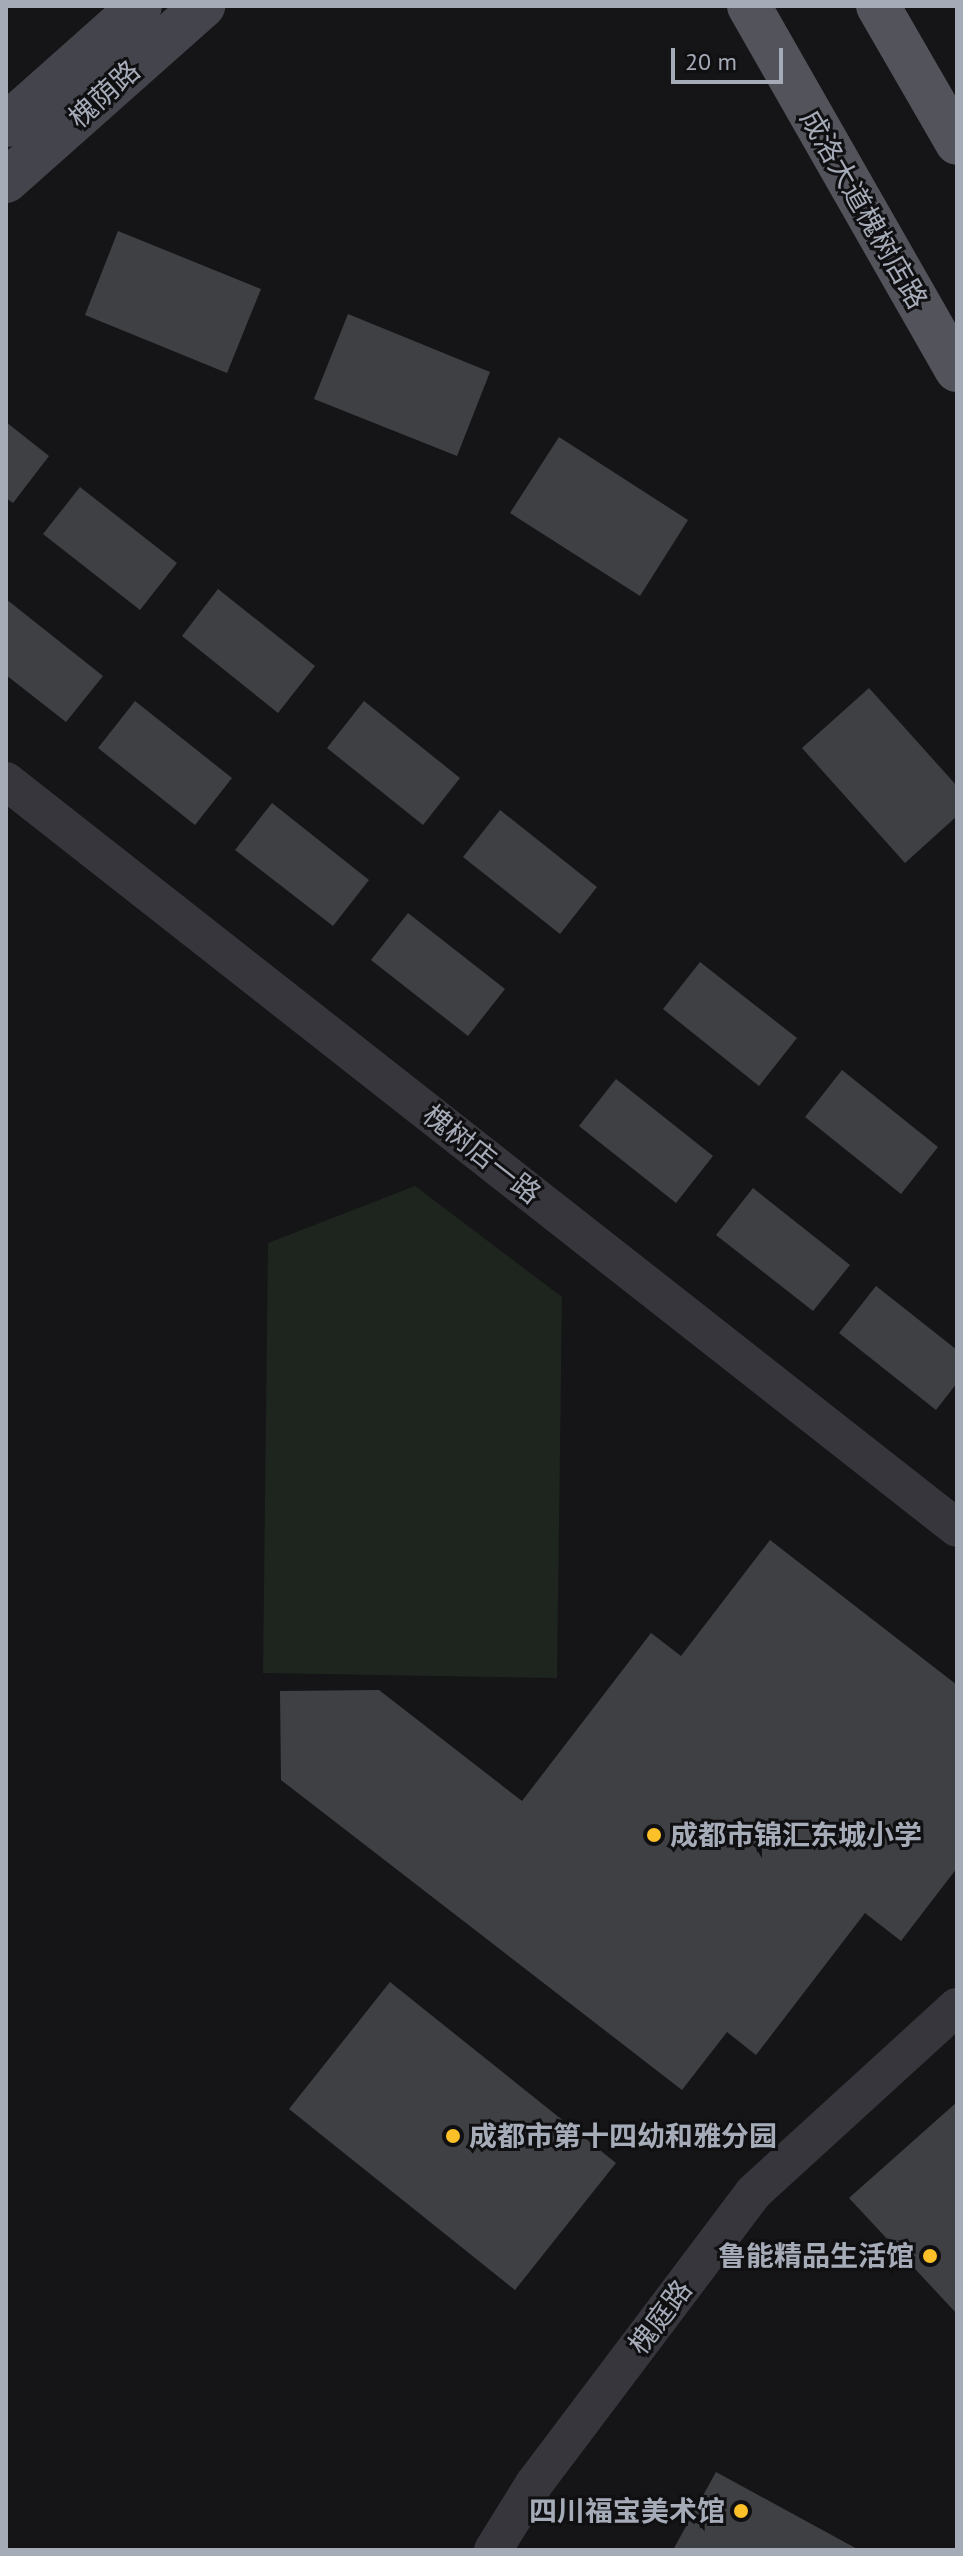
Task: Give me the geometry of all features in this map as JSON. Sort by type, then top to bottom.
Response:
[{"type":"main road","name":"槐荫路","points":[[6,125],[140,6]]},
{"type":"main road","name":"槐荫路","points":[[6,181],[203,6]]},
{"type":"main road","name":"成洛大道槐树店路","points":[[749,6],[957,370]]},
{"type":"main road","points":[[878,6],[957,143]]},
{"type":"street","name":"槐树店一路","points":[[6,781],[957,1528]]},
{"type":"street","name":"槐庭路","points":[[493,2550],[534,2484],[753,2193],[957,2007]]},
{"type":"shaded area","points":[[415,1186],[562,1297],[557,1678],[263,1673],[268,1243]]},
{"type":"building","points":[[118,231],[261,289],[227,373],[85,315]]},
{"type":"building","points":[[348,314],[490,372],[457,456],[314,399]]},
{"type":"building","points":[[6,422],[49,456],[13,503],[6,498]]},
{"type":"building","points":[[559,437],[688,520],[640,596],[510,513]]},
{"type":"building","points":[[80,487],[177,563],[140,610],[43,534]]},
{"type":"building","points":[[218,589],[315,666],[278,713],[182,636]]},
{"type":"building","points":[[6,599],[103,676],[66,722],[6,675]]},
{"type":"building","points":[[869,688],[957,786],[957,816],[905,863],[802,748]]},
{"type":"building","points":[[135,701],[232,778],[195,825],[98,748]]},
{"type":"building","points":[[364,701],[460,778],[423,825],[327,748]]},
{"type":"building","points":[[272,803],[369,880],[333,926],[235,850]]},
{"type":"building","points":[[500,810],[597,887],[560,934],[463,857]]},
{"type":"building","points":[[408,913],[505,989],[468,1036],[371,960]]},
{"type":"building","points":[[700,962],[797,1038],[759,1086],[663,1009]]},
{"type":"building","points":[[842,1070],[938,1147],[901,1194],[805,1117]]},
{"type":"building","points":[[616,1079],[713,1156],[676,1203],[579,1126]]},
{"type":"building","points":[[753,1188],[850,1265],[813,1311],[716,1235]]},
{"type":"building","points":[[876,1286],[957,1350],[957,1383],[936,1410],[839,1333]]},
{"type":"building","name":"成都市锦汇东城小学","points":[[770,1540],[957,1685],[957,1868],[901,1941],[865,1913],[756,2055],[727,2032],[682,2090],[281,1780],[280,1691],[379,1690],[522,1801],[651,1633],[681,1656]]},
{"type":"building","name":"成都市第十四幼和雅分园","points":[[390,1982],[616,2163],[515,2290],[289,2109]]},
{"type":"building","name":"鲁能精品生活馆","points":[[957,2102],[957,2314],[849,2198]]},
{"type":"building","name":"四川福宝美术馆","points":[[716,2472],[859,2550],[673,2550]]},
{"type":"place","name":"成都市锦汇东城小学","points":[[654,1835]]},
{"type":"place","name":"成都市第十四幼和雅分园","points":[[453,2136]]},
{"type":"place","name":"鲁能精品生活馆","points":[[930,2256]]},
{"type":"place","name":"四川福宝美术馆","points":[[741,2511]]}]
